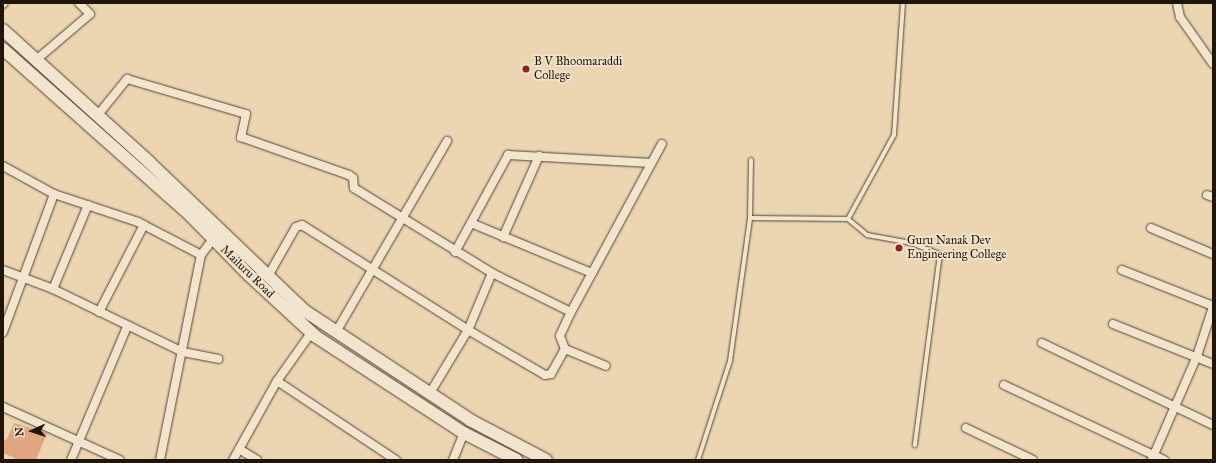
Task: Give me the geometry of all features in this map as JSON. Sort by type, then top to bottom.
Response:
[{"type":"street","points":[[35,61],[90,14],[79,3]]},
{"type":"street","points":[[1177,3],[1180,17],[1212,60]]},
{"type":"street","points":[[3,30],[305,311],[482,426],[546,460]]},
{"type":"street","name":"Mailuru Road","points":[[3,49],[94,129],[214,239],[311,333],[464,433],[517,460]]},
{"type":"street","points":[[97,116],[127,79],[246,114],[241,137],[349,175],[353,178],[354,188],[403,220],[492,273],[571,312]]},
{"type":"street","points":[[336,332],[403,220],[447,141]]},
{"type":"street","points":[[606,366],[565,349],[560,336],[571,312],[662,144]]},
{"type":"street","points":[[455,252],[508,155],[651,163]]},
{"type":"street","points":[[503,236],[539,156]]},
{"type":"street","points":[[3,166],[54,194],[144,224],[201,255]]},
{"type":"street","points":[[3,332],[54,194]]},
{"type":"street","points":[[53,289],[88,205]]},
{"type":"street","points":[[471,223],[592,273]]},
{"type":"street","points":[[99,312],[144,224]]},
{"type":"street","points":[[268,276],[296,227],[300,224],[374,269],[468,330],[545,375],[551,374],[565,349]]},
{"type":"street","points":[[1151,228],[1213,254]]},
{"type":"street","points":[[160,460],[183,352],[201,255],[214,239]]},
{"type":"street","points":[[3,270],[53,289],[127,327],[183,352],[218,359]]},
{"type":"street","points":[[1122,270],[1213,306],[1197,356],[1173,407],[1152,458]]},
{"type":"street","points":[[430,393],[468,330],[492,273]]},
{"type":"street","points":[[1113,324],[1197,356],[1213,364]]},
{"type":"street","points":[[70,460],[79,443],[127,327]]},
{"type":"street","points":[[233,460],[277,381],[311,333]]},
{"type":"street","points":[[1042,344],[1213,425]]},
{"type":"street","points":[[277,381],[396,460]]},
{"type":"street","points":[[1004,385],[1152,458],[1164,460]]},
{"type":"street","points":[[3,407],[79,443],[120,460]]},
{"type":"street","points":[[966,428],[1033,460]]},
{"type":"street","points":[[453,460],[464,433]]},
{"type":"street","points":[[239,449],[256,460]]},
{"type":"lane","points":[[848,219],[894,135],[903,3]]},
{"type":"lane","points":[[698,460],[730,361],[750,218],[751,160]]},
{"type":"lane","points":[[750,218],[848,219],[867,235],[911,243],[940,254],[915,445]]},
{"type":"building","points":[[14,423],[47,433],[36,460],[13,460],[15,458],[3,453],[3,439],[6,441]]},
{"type":"place","name":"B V Bhoomaraddi College","points":[[526,69]]},
{"type":"place","name":"Guru Nanak Dev Engineering College","points":[[899,248]]}]
